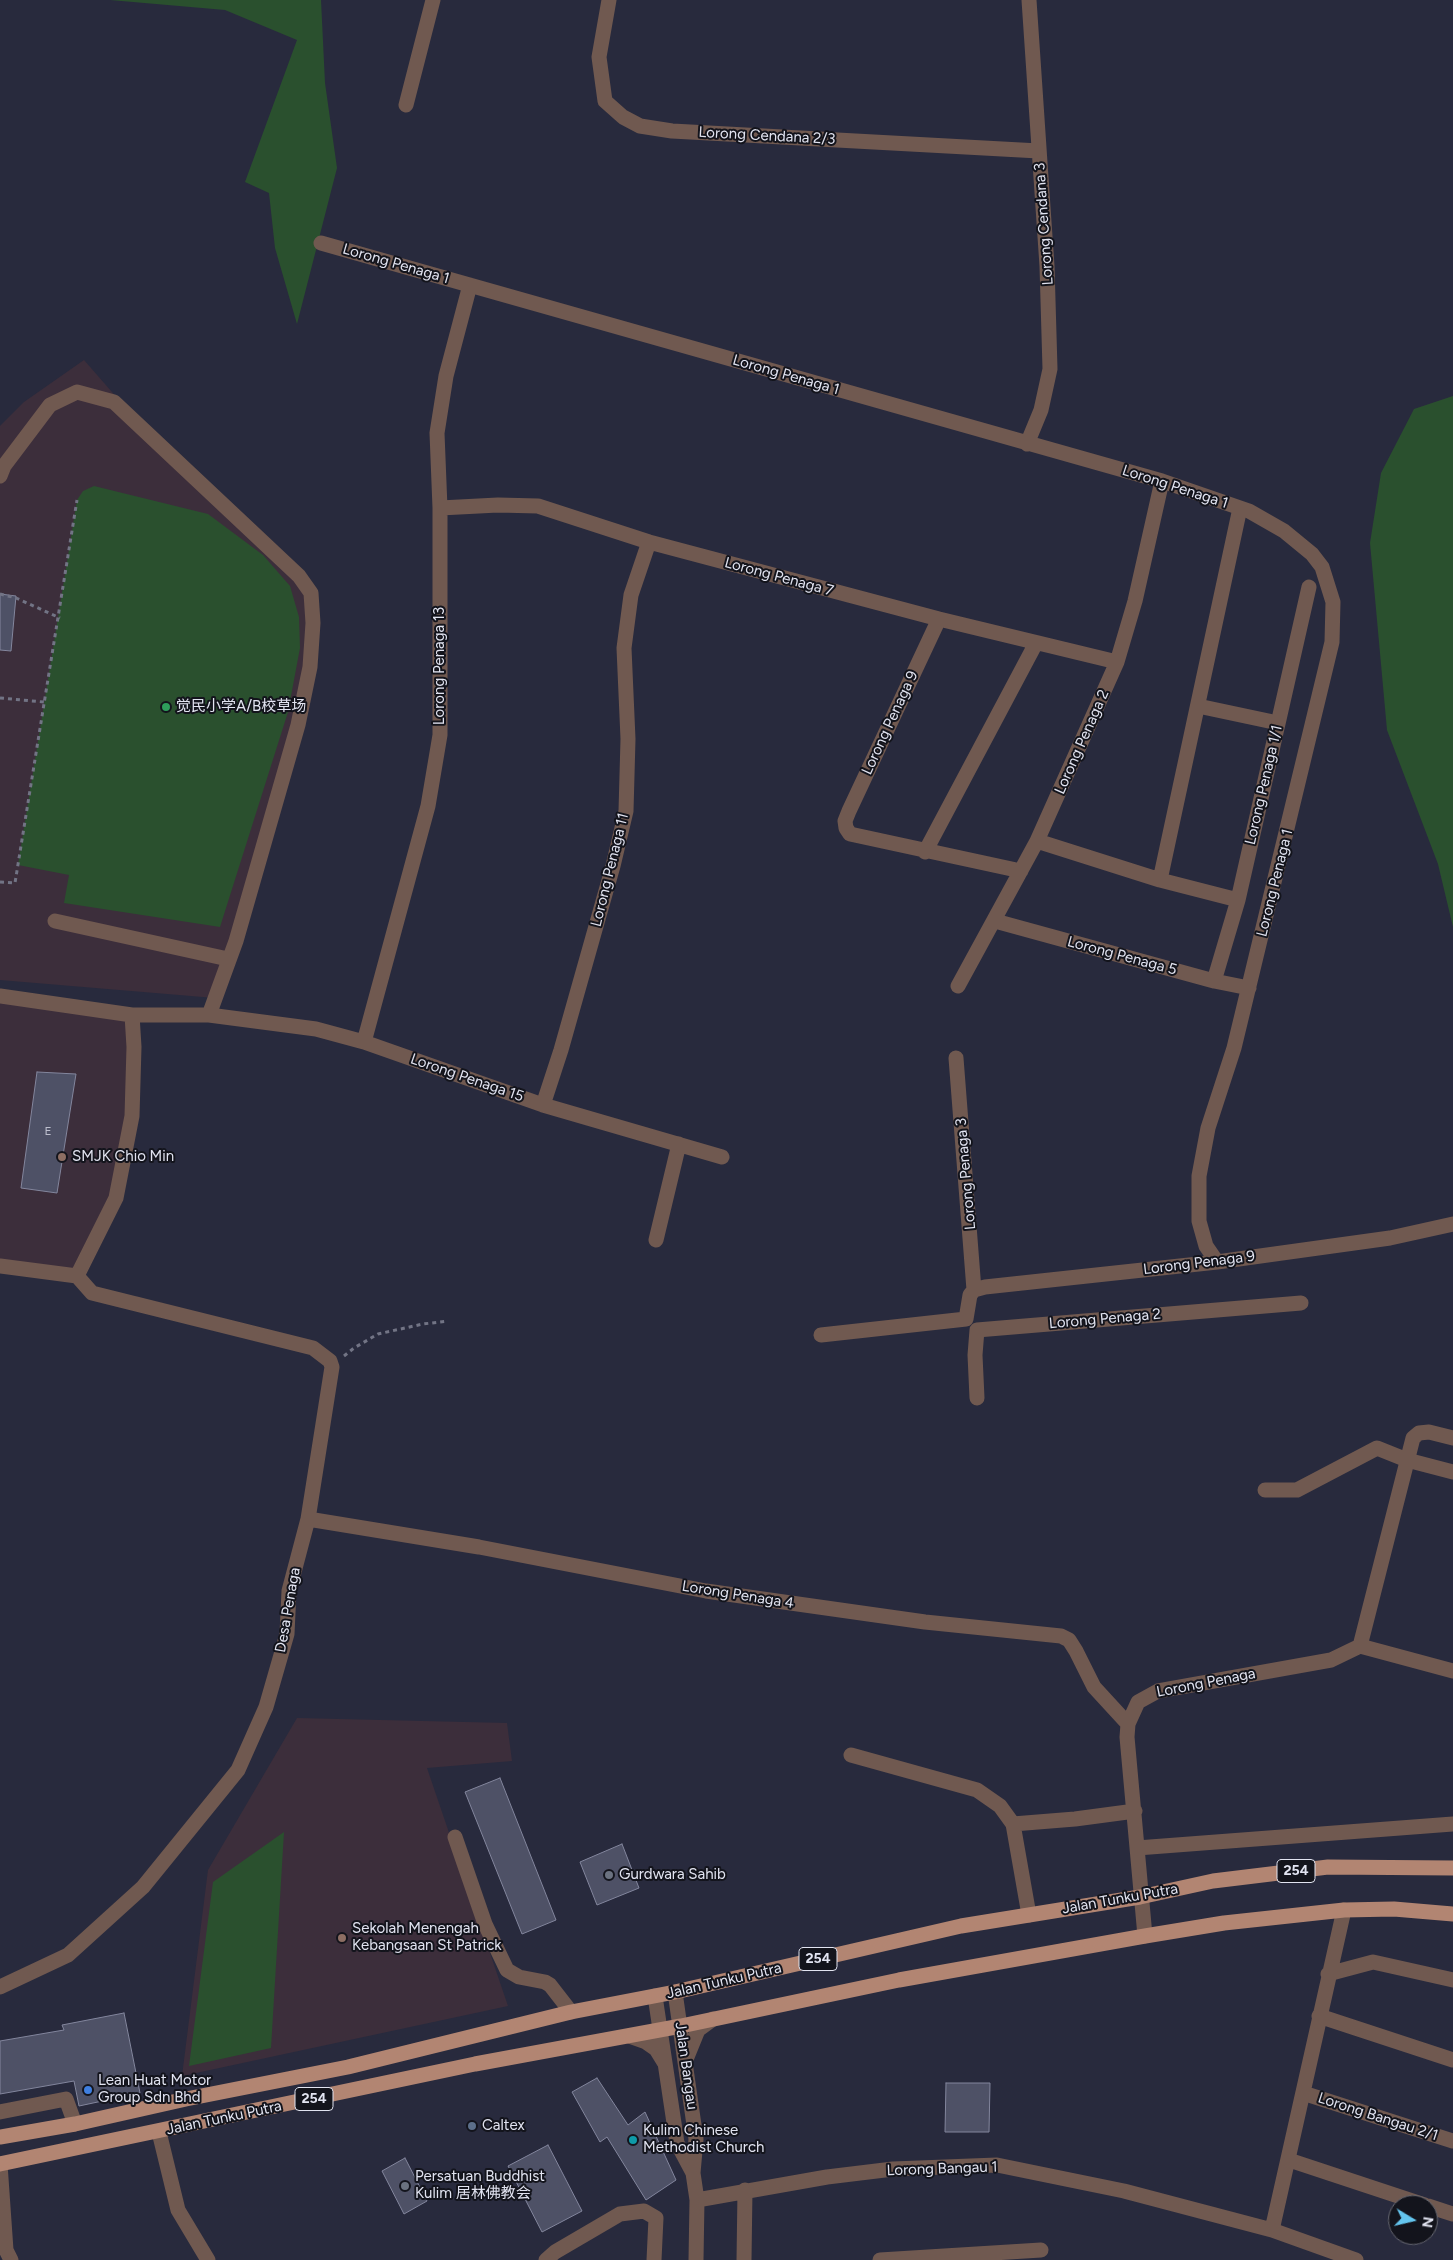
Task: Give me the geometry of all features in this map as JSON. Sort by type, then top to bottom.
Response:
[{"type":"main road","name":"Jalan Tunku Putra","points":[[0,2137],[75,2124],[186,2099],[348,2067],[571,2012],[675,1992],[961,1926],[1140,1897],[1213,1881],[1328,1867],[1453,1868]]},
{"type":"main road","name":"Jalan Tunku Putra","points":[[0,2164],[475,2064],[681,2026],[899,1980],[1145,1936],[1224,1923],[1344,1910],[1394,1910],[1453,1914]]},
{"type":"street","points":[[406,105],[433,0]]},
{"type":"street","name":"Lorong Cendana 2/3","points":[[609,0],[599,57],[605,101],[623,117],[640,126],[672,131],[1039,151]]},
{"type":"street","name":"Lorong Cendana 3","points":[[1027,444],[1041,410],[1050,369],[1049,300],[1029,0]]},
{"type":"street","name":"Lorong Penaga 1","points":[[321,243],[1162,481],[1240,508],[1284,532],[1312,554],[1322,567],[1333,602],[1332,642],[1249,988],[1234,1048],[1208,1128],[1199,1176],[1199,1222],[1206,1246],[1216,1262]]},
{"type":"street","name":"Lorong Penaga 13","points":[[364,1042],[428,806],[440,734],[440,508],[437,433],[446,376],[470,285]]},
{"type":"street","points":[[0,476],[4,466],[50,405],[77,392],[114,402],[300,576],[311,593],[313,623],[310,667],[298,725],[236,941],[209,1015]]},
{"type":"street","name":"Lorong Penaga 2","points":[[958,986],[995,922],[1037,841],[1117,662],[1135,601],[1162,481]]},
{"type":"street","name":"Lorong Penaga 7","points":[[440,508],[498,505],[538,506],[649,542],[939,619],[1117,662]]},
{"type":"street","points":[[1160,880],[1240,508]]},
{"type":"street","name":"Lorong Penaga 11","points":[[543,1105],[562,1050],[613,866],[626,811],[628,739],[624,648],[631,595],[649,542]]},
{"type":"street","name":"Lorong Penaga 1/1","points":[[1214,981],[1238,900],[1310,587]]},
{"type":"street","name":"Lorong Penaga 9","points":[[925,852],[850,834],[846,828],[845,821],[939,619]]},
{"type":"street","points":[[1021,871],[925,852],[1036,643]]},
{"type":"street","points":[[1198,706],[1278,723]]},
{"type":"street","points":[[1037,841],[1160,880],[1238,900]]},
{"type":"street","points":[[56,921],[228,959]]},
{"type":"street","name":"Lorong Penaga 5","points":[[995,922],[1214,981],[1249,988]]},
{"type":"street","name":"Lorong Penaga 15","points":[[0,996],[132,1014],[209,1015],[316,1030],[364,1042],[543,1105],[722,1157]]},
{"type":"street","points":[[77,1276],[116,1198],[132,1116],[134,1047],[132,1014]]},
{"type":"street","name":"Lorong Penaga 3","points":[[956,1058],[974,1290]]},
{"type":"street","points":[[656,1240],[679,1144]]},
{"type":"street","name":"Lorong Penaga 9","points":[[974,1290],[985,1287],[1216,1262],[1390,1238],[1453,1224]]},
{"type":"street","points":[[0,1266],[77,1276],[92,1293],[313,1348],[330,1361],[332,1367]]},
{"type":"street","points":[[974,1290],[967,1303],[966,1319],[970,1326],[977,1330],[975,1355],[977,1398]]},
{"type":"street","name":"Lorong Penaga 2","points":[[977,1330],[1301,1303]]},
{"type":"street","points":[[821,1335],[966,1319]]},
{"type":"street","name":"Desa Penaga","points":[[0,1987],[68,1955],[143,1887],[238,1770],[266,1707],[287,1634],[289,1591],[308,1519],[332,1367]]},
{"type":"street","points":[[1453,1438],[1429,1432],[1419,1433],[1413,1438],[1360,1646],[1453,1671]]},
{"type":"street","points":[[1265,1490],[1297,1490],[1376,1448],[1407,1460],[1453,1472]]},
{"type":"street","name":"Lorong Penaga 4","points":[[308,1519],[479,1547],[706,1591],[926,1622],[1061,1636],[1069,1640],[1076,1651],[1094,1688],[1128,1724]]},
{"type":"street","name":"Lorong Penaga","points":[[1145,1936],[1127,1737],[1128,1724],[1138,1702],[1158,1691],[1331,1660],[1360,1646]]},
{"type":"street","points":[[851,1755],[977,1790],[1000,1806],[1013,1824],[1029,1915]]},
{"type":"street","points":[[1013,1824],[1075,1819],[1135,1811]]},
{"type":"street","points":[[1137,1848],[1453,1824]]},
{"type":"street","points":[[455,1837],[485,1924],[507,1970],[519,1977],[545,1982],[550,1985],[571,2012]]},
{"type":"street","points":[[1272,2230],[1289,2160],[1328,1974],[1344,1910]]},
{"type":"street","points":[[1328,1974],[1374,1962],[1453,1980]]},
{"type":"street","name":"Jalan Bangau","points":[[675,1992],[696,2139],[693,2173],[697,2200],[696,2260]]},
{"type":"street","points":[[655,1996],[677,2143],[693,2173]]},
{"type":"street","points":[[1319,2016],[1453,2060]]},
{"type":"street","points":[[686,2062],[698,2030],[713,2019]]},
{"type":"street","points":[[629,2036],[646,2042],[656,2049],[666,2066]]},
{"type":"street","name":"Lorong Bangau 2/1","points":[[1303,2093],[1453,2141]]},
{"type":"street","points":[[0,2112],[66,2099],[75,2124]]},
{"type":"street","points":[[159,2132],[178,2210],[208,2260]]},
{"type":"street","points":[[1289,2160],[1393,2195]]},
{"type":"street","points":[[0,2164],[6,2250],[11,2260]]},
{"type":"street","name":"Lorong Bangau 1","points":[[697,2200],[745,2190],[893,2169],[997,2165],[1124,2191],[1272,2230],[1356,2260]]},
{"type":"street","points":[[744,2260],[745,2190]]},
{"type":"street","points":[[1438,2210],[1453,2214]]},
{"type":"street","points":[[552,2257],[620,2214],[644,2211],[656,2218],[654,2260]]},
{"type":"street","points":[[880,2260],[1041,2250]]},
{"type":"path","points":[[0,882],[15,883],[44,702],[60,618],[77,500]]},
{"type":"path","points":[[0,594],[16,598],[60,618]]},
{"type":"path","points":[[0,698],[44,702]]},
{"type":"path","points":[[332,1367],[354,1348],[378,1334],[423,1324],[448,1321]]},
{"type":"shaded area","points":[[84,360],[153,439],[311,596],[310,667],[215,998],[0,980],[0,426],[24,402]]},
{"type":"shaded area","name":"SMJK Chio Min","points":[[0,999],[132,1015],[134,1047],[116,1198],[77,1276],[0,1266]]},
{"type":"shaded area","name":"Sekolah Menengah Kebangsaan St Patrick","points":[[297,1718],[507,1723],[512,1761],[427,1768],[508,2006],[182,2076],[208,1870]]},
{"type":"green space","points":[[110,0],[321,0],[325,83],[337,168],[297,324],[275,248],[269,193],[245,182],[297,40],[225,10]]},
{"type":"green space","points":[[1453,396],[1453,927],[1438,864],[1387,730],[1370,543],[1381,473],[1414,409]]},
{"type":"green space","name":"觉民小学A/B校草场","points":[[94,486],[208,514],[263,555],[290,586],[299,617],[300,648],[288,712],[220,927],[64,903],[69,875],[18,865],[77,500],[83,491]]},
{"type":"green space","points":[[284,1832],[271,2048],[189,2066],[213,1882]]},
{"type":"building","points":[[0,594],[16,596],[11,651],[0,650]]},
{"type":"building","points":[[37,1072],[76,1074],[57,1193],[21,1188]]},
{"type":"building","points":[[500,1778],[556,1920],[522,1934],[465,1792]]},
{"type":"building","name":"Gurdwara Sahib","points":[[622,1844],[639,1888],[597,1905],[580,1862]]},
{"type":"building","points":[[124,2013],[140,2093],[79,2106],[74,2081],[0,2094],[0,2041],[64,2030],[62,2025]]},
{"type":"building","name":"Kulim Chinese Methodist Church","points":[[597,2078],[628,2125],[645,2112],[676,2180],[646,2200],[607,2137],[600,2142],[572,2092]]},
{"type":"building","points":[[946,2083],[990,2083],[989,2132],[945,2132]]},
{"type":"building","points":[[548,2145],[582,2211],[542,2232],[508,2166]]},
{"type":"building","name":"Persatuan Buddhist Kulim 居林佛教会","points":[[405,2158],[427,2201],[404,2214],[382,2171]]},
{"type":"place","name":"觉民小学A/B校草场","points":[[166,707]]},
{"type":"place","name":"SMJK Chio Min","points":[[62,1157]]},
{"type":"place","name":"Gurdwara Sahib","points":[[609,1875]]},
{"type":"place","name":"Sekolah Menengah Kebangsaan St Patrick","points":[[342,1938]]},
{"type":"place","name":"Lean Huat Motor Group Sdn Bhd","points":[[88,2090]]},
{"type":"place","name":"Caltex","points":[[472,2126]]},
{"type":"place","name":"Kulim Chinese Methodist Church","points":[[633,2140]]},
{"type":"place","name":"Persatuan Buddhist Kulim 居林佛教会","points":[[405,2186]]}]
